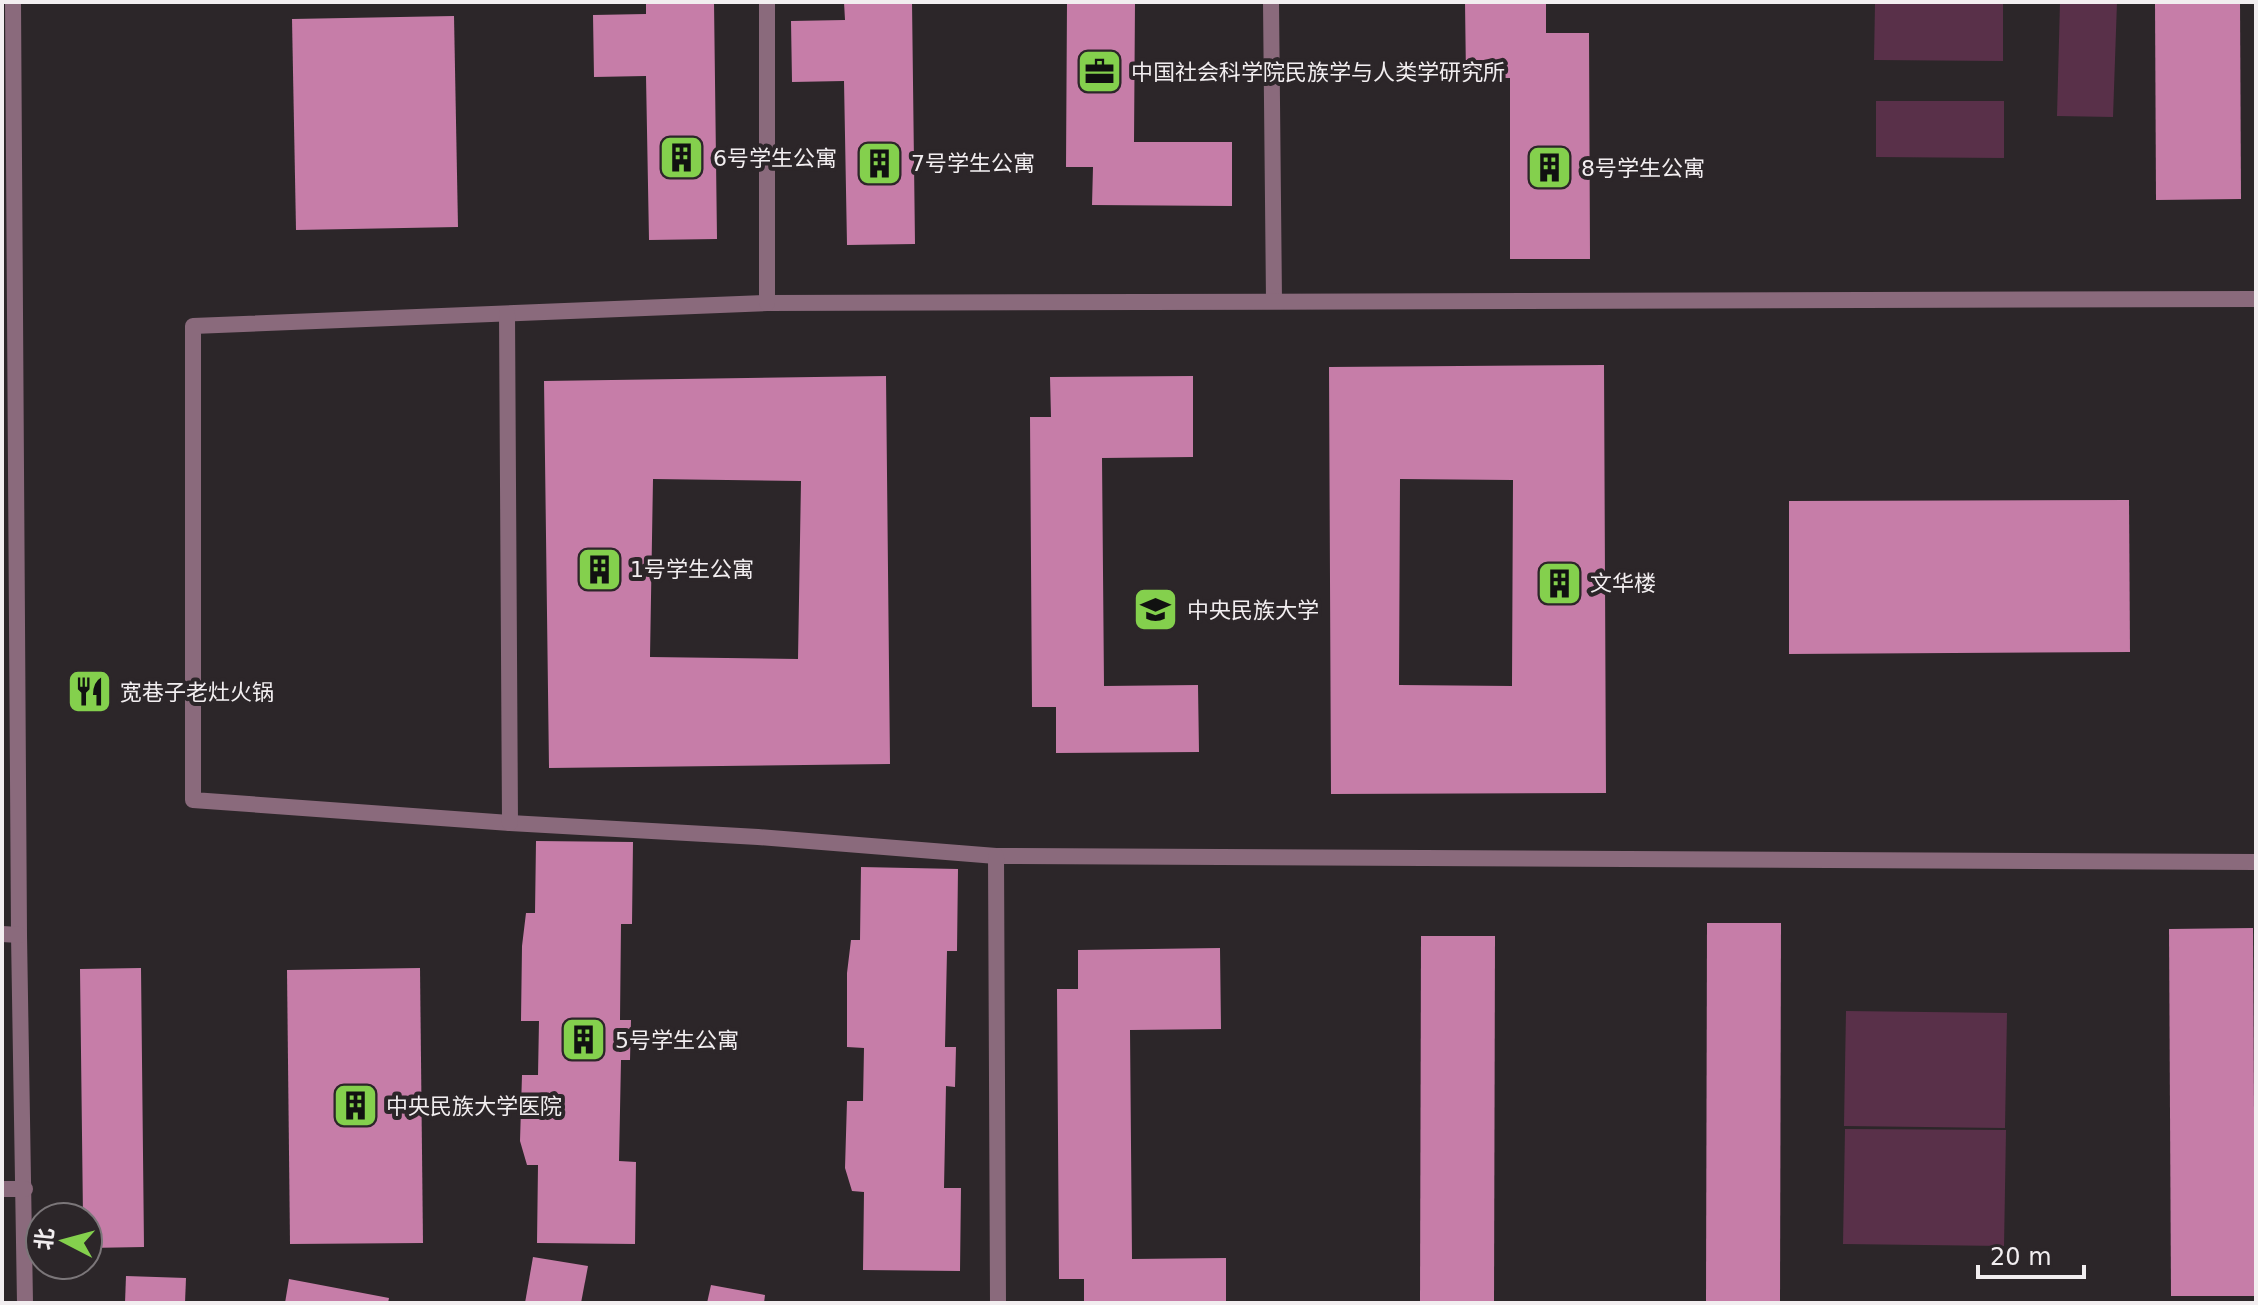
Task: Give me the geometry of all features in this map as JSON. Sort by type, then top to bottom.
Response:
[{"type":"street","points":[[13,2],[19,935],[25,1303]]},
{"type":"street","points":[[767,2],[767,303]]},
{"type":"street","points":[[1271,2],[1274,301]]},
{"type":"street","points":[[2256,299],[767,303],[193,326],[193,800],[996,856],[2256,862]]},
{"type":"street","points":[[507,314],[510,823]]},
{"type":"street","points":[[996,856],[998,1303]]},
{"type":"street","points":[[2,934],[19,935]]},
{"type":"street","points":[[2,1189],[25,1189]]},
{"type":"shaded area","points":[[2060,2],[2117,2],[2113,117],[2057,116]]},
{"type":"shaded area","points":[[1875,4],[2003,4],[2003,61],[1874,60]]},
{"type":"shaded area","points":[[1876,101],[2004,101],[2004,158],[1876,157]]},
{"type":"shaded area","points":[[1846,1011],[2007,1013],[2005,1128],[1844,1126]]},
{"type":"shaded area","points":[[1845,1129],[2006,1130],[2004,1246],[1843,1244]]},
{"type":"building","name":"6号学生公寓","points":[[646,2],[714,2],[717,239],[649,240],[646,76],[594,77],[593,15],[646,14]]},
{"type":"building","name":"7号学生公寓","points":[[844,2],[912,2],[915,244],[847,245],[844,81],[792,82],[791,21],[845,20]]},
{"type":"building","name":"中国社会科学院民族学与人类学研究所","points":[[1067,2],[1135,2],[1134,142],[1232,142],[1232,206],[1092,205],[1093,167],[1066,167]]},
{"type":"building","name":"8号学生公寓","points":[[1465,2],[1546,2],[1546,33],[1589,33],[1590,259],[1510,259],[1510,78],[1466,78]]},
{"type":"building","points":[[2155,2],[2240,2],[2241,199],[2156,200]]},
{"type":"building","points":[[454,16],[458,227],[296,230],[292,19]]},
{"type":"building","name":"文华楼","points":[[1604,365],[1606,793],[1331,794],[1329,367]],"holes":[[[1400,479],[1513,480],[1512,686],[1399,685]]]},
{"type":"building","name":"1号学生公寓","points":[[886,376],[890,764],[549,768],[544,381]],"holes":[[[653,479],[801,481],[798,659],[650,657]]]},
{"type":"building","points":[[1193,376],[1193,457],[1102,458],[1104,686],[1198,685],[1199,752],[1056,753],[1056,707],[1032,707],[1030,417],[1051,417],[1050,377]]},
{"type":"building","points":[[2129,500],[2130,652],[1789,654],[1789,501]]},
{"type":"building","name":"5号学生公寓","points":[[536,841],[633,842],[632,924],[621,924],[620,1020],[631,1020],[630,1060],[621,1060],[619,1161],[636,1162],[635,1244],[537,1243],[538,1165],[527,1165],[520,1141],[522,1075],[538,1075],[539,1021],[521,1021],[522,946],[526,913],[535,913]]},
{"type":"building","points":[[861,867],[958,869],[957,951],[947,951],[945,1047],[956,1047],[955,1087],[946,1086],[944,1188],[961,1188],[960,1271],[863,1270],[864,1192],[852,1191],[845,1168],[847,1101],[863,1101],[864,1048],[847,1047],[847,973],[851,940],[860,940]]},
{"type":"building","points":[[1707,923],[1781,923],[1780,1303],[1706,1303]]},
{"type":"building","points":[[2253,928],[2255,1296],[2171,1296],[2169,929]]},
{"type":"building","points":[[1421,936],[1495,936],[1494,1303],[1420,1303]]},
{"type":"building","points":[[1220,948],[1221,1029],[1130,1030],[1132,1259],[1226,1258],[1226,1303],[1084,1303],[1084,1279],[1059,1279],[1057,989],[1078,989],[1078,950]]},
{"type":"building","points":[[141,968],[144,1247],[104,1248],[104,1201],[83,1201],[80,969]]},
{"type":"building","name":"中央民族大学医院","points":[[420,968],[423,1243],[290,1244],[287,970]]},
{"type":"building","points":[[533,1257],[588,1266],[581,1303],[525,1303]]},
{"type":"building","points":[[126,1276],[186,1278],[185,1303],[125,1303]]},
{"type":"building","points":[[289,1279],[389,1298],[388,1303],[285,1303]]},
{"type":"building","points":[[711,1285],[765,1295],[764,1303],[707,1303]]},
{"type":"place","name":"中国社会科学院民族学与人类学研究所","points":[[1100,72]]},
{"type":"place","name":"6号学生公寓","points":[[682,158]]},
{"type":"place","name":"7号学生公寓","points":[[880,163]]},
{"type":"place","name":"8号学生公寓","points":[[1550,168]]},
{"type":"place","name":"1号学生公寓","points":[[599,569]]},
{"type":"place","name":"文华楼","points":[[1559,583]]},
{"type":"place","name":"中央民族大学","points":[[1156,610]]},
{"type":"place","name":"宽巷子老灶火锅","points":[[89,692]]},
{"type":"place","name":"5号学生公寓","points":[[584,1040]]},
{"type":"place","name":"中央民族大学医院","points":[[355,1106]]}]
